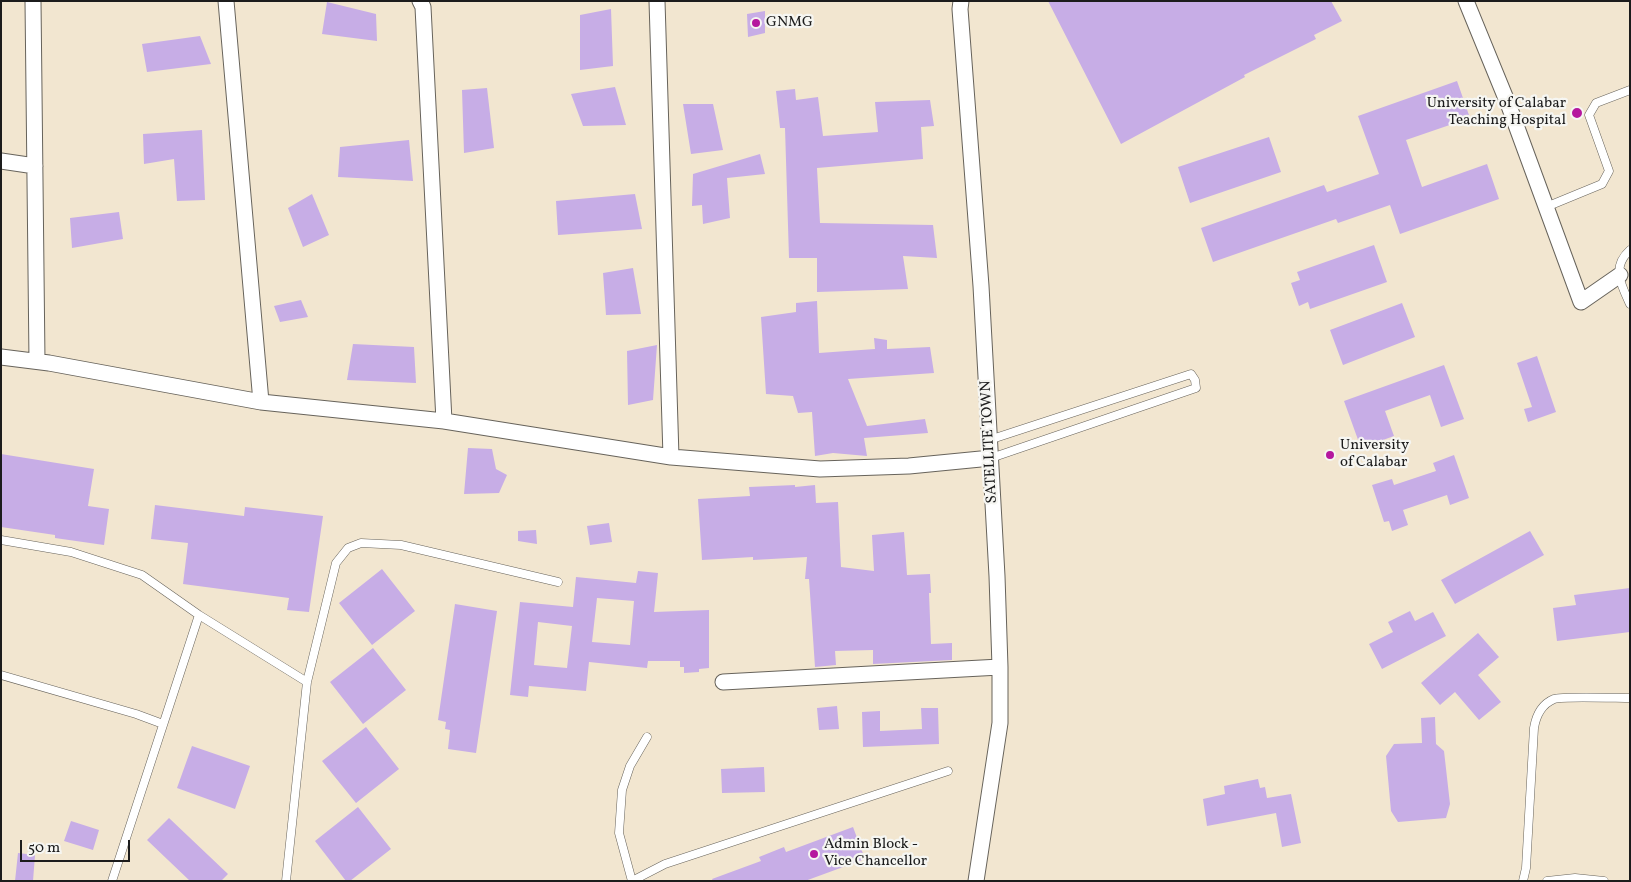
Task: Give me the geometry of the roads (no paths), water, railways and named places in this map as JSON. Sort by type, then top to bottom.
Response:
[{"type":"street","points":[[32,1],[37,361]]},
{"type":"street","points":[[226,1],[261,402]]},
{"type":"street","points":[[420,1],[422,7],[444,421]]},
{"type":"street","points":[[657,1],[671,456]]},
{"type":"street","name":"SATELLITE TOWN","points":[[961,1],[960,9],[981,286],[1000,667],[1000,723],[976,881]]},
{"type":"street","points":[[1466,1],[1509,106],[1581,302],[1620,275]]},
{"type":"street","points":[[1,161],[35,166]]},
{"type":"street","points":[[1,357],[37,361],[261,402],[444,421],[671,456],[820,469],[908,466],[991,458]]},
{"type":"street","points":[[723,682],[1000,667]]},
{"type":"lane","points":[[1546,208],[1602,184],[1609,171],[1589,115],[1596,103],[1630,90]]},
{"type":"lane","points":[[1630,250],[1623,256],[1619,265],[1620,281],[1630,304]]},
{"type":"lane","points":[[989,440],[1191,374],[1195,380],[1196,388],[991,458]]},
{"type":"lane","points":[[1,540],[70,552],[142,575],[199,615],[307,682]]},
{"type":"lane","points":[[286,881],[307,682],[336,563],[348,548],[361,543],[401,545],[558,582]]},
{"type":"lane","points":[[112,881],[199,615]]},
{"type":"lane","points":[[1,675],[136,714],[163,724]]},
{"type":"lane","points":[[1523,881],[1526,868],[1536,718],[1542,708],[1555,698],[1630,698]]},
{"type":"lane","points":[[647,737],[630,766],[622,790],[619,833],[632,881],[665,864],[948,771]]},
{"type":"lane","points":[[1547,881],[1576,878],[1604,881]]},
{"type":"place","name":"GNMG","points":[[756,23]]},
{"type":"place","name":"University of Calabar Teaching Hospital","points":[[1577,113]]},
{"type":"place","name":"University of Calabar","points":[[1330,455]]},
{"type":"place","name":"Admin Block - Vice Chancellor","points":[[814,854]]}]
